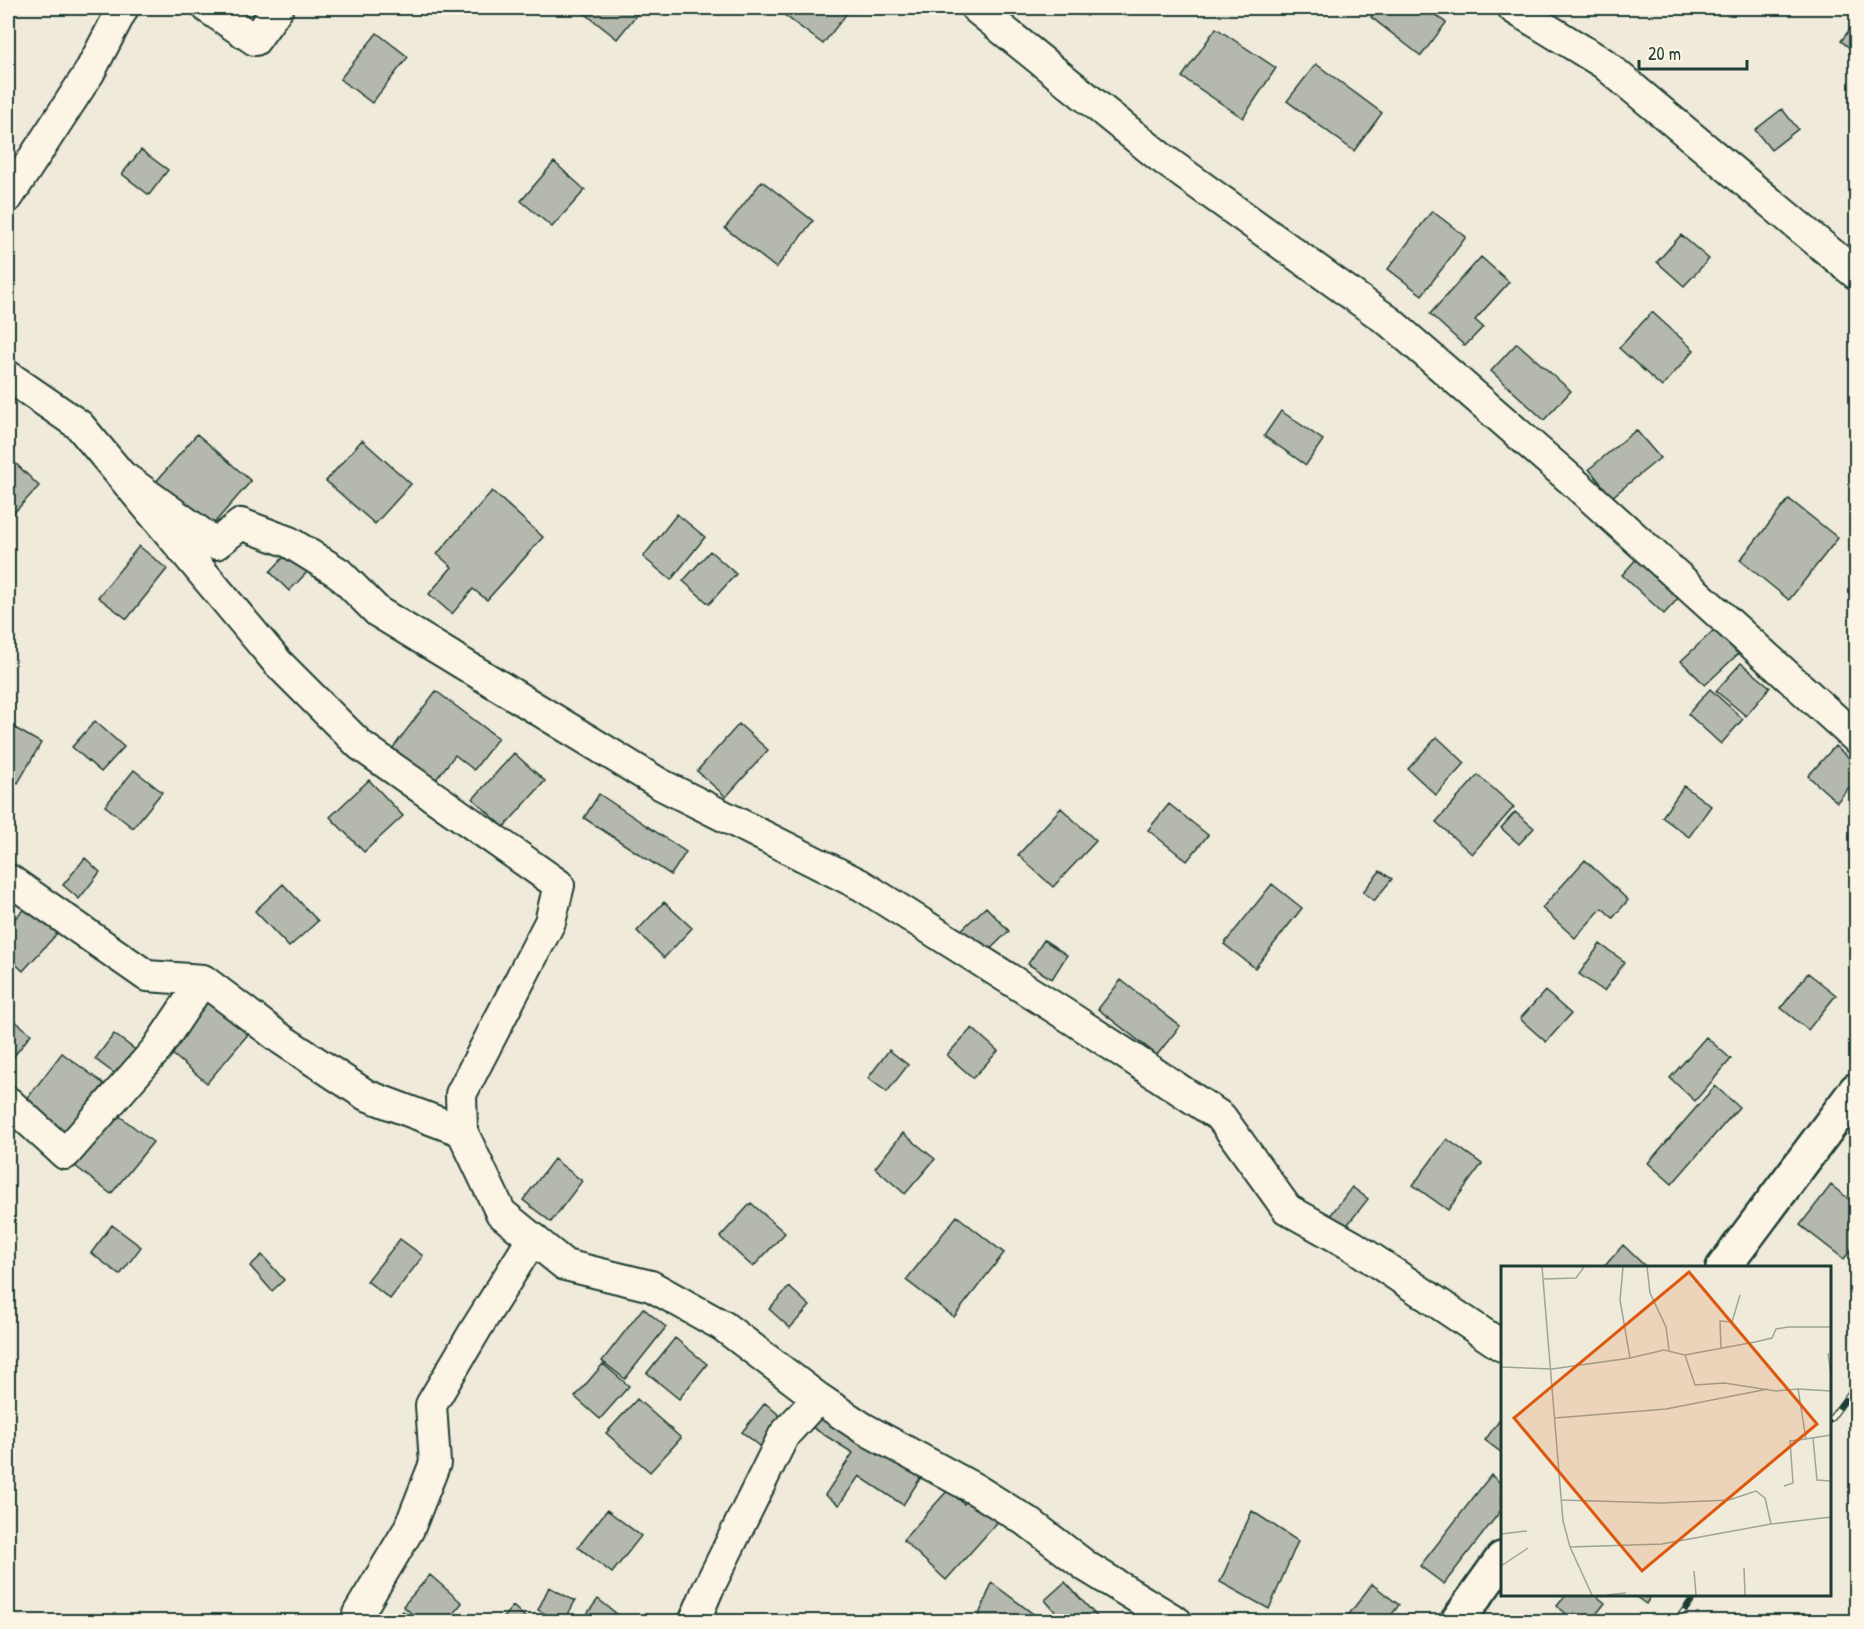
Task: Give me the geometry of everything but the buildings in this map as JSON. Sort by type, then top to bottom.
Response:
[{"type":"street","points":[[8,197],[89,73],[123,8]]},
{"type":"street","points":[[208,8],[255,40],[278,8]]},
{"type":"street","points":[[976,8],[1159,156],[1390,322],[1577,485],[1857,738]]},
{"type":"street","points":[[1513,8],[1604,63],[1857,274]]},
{"type":"street","points":[[8,376],[80,426],[278,663],[360,745],[559,885],[550,922],[461,1095],[462,1131],[501,1213],[565,1264],[651,1286],[723,1326],[818,1398],[863,1428],[975,1489],[1031,1524],[1087,1567],[1177,1622]]},
{"type":"street","points":[[122,476],[216,544],[241,524],[289,542],[339,573],[378,612],[660,784],[861,885],[1074,1020],[1221,1117],[1287,1209],[1353,1246],[1501,1345]]},
{"type":"street","points":[[8,879],[147,976],[203,980],[281,1039],[366,1095],[462,1131]]},
{"type":"street","points":[[8,1102],[65,1154],[156,1050],[203,980]]},
{"type":"street","points":[[1725,1266],[1857,1090]]},
{"type":"street","points":[[358,1622],[358,1614],[409,1529],[435,1463],[431,1405],[533,1238]]},
{"type":"street","points":[[694,1622],[708,1588],[784,1435],[818,1398]]},
{"type":"street","points":[[1457,1622],[1501,1562]]},
{"type":"railway","points":[[1831,1419],[1856,1385]]},
{"type":"railway","points":[[1676,1622],[1695,1596]]}]
